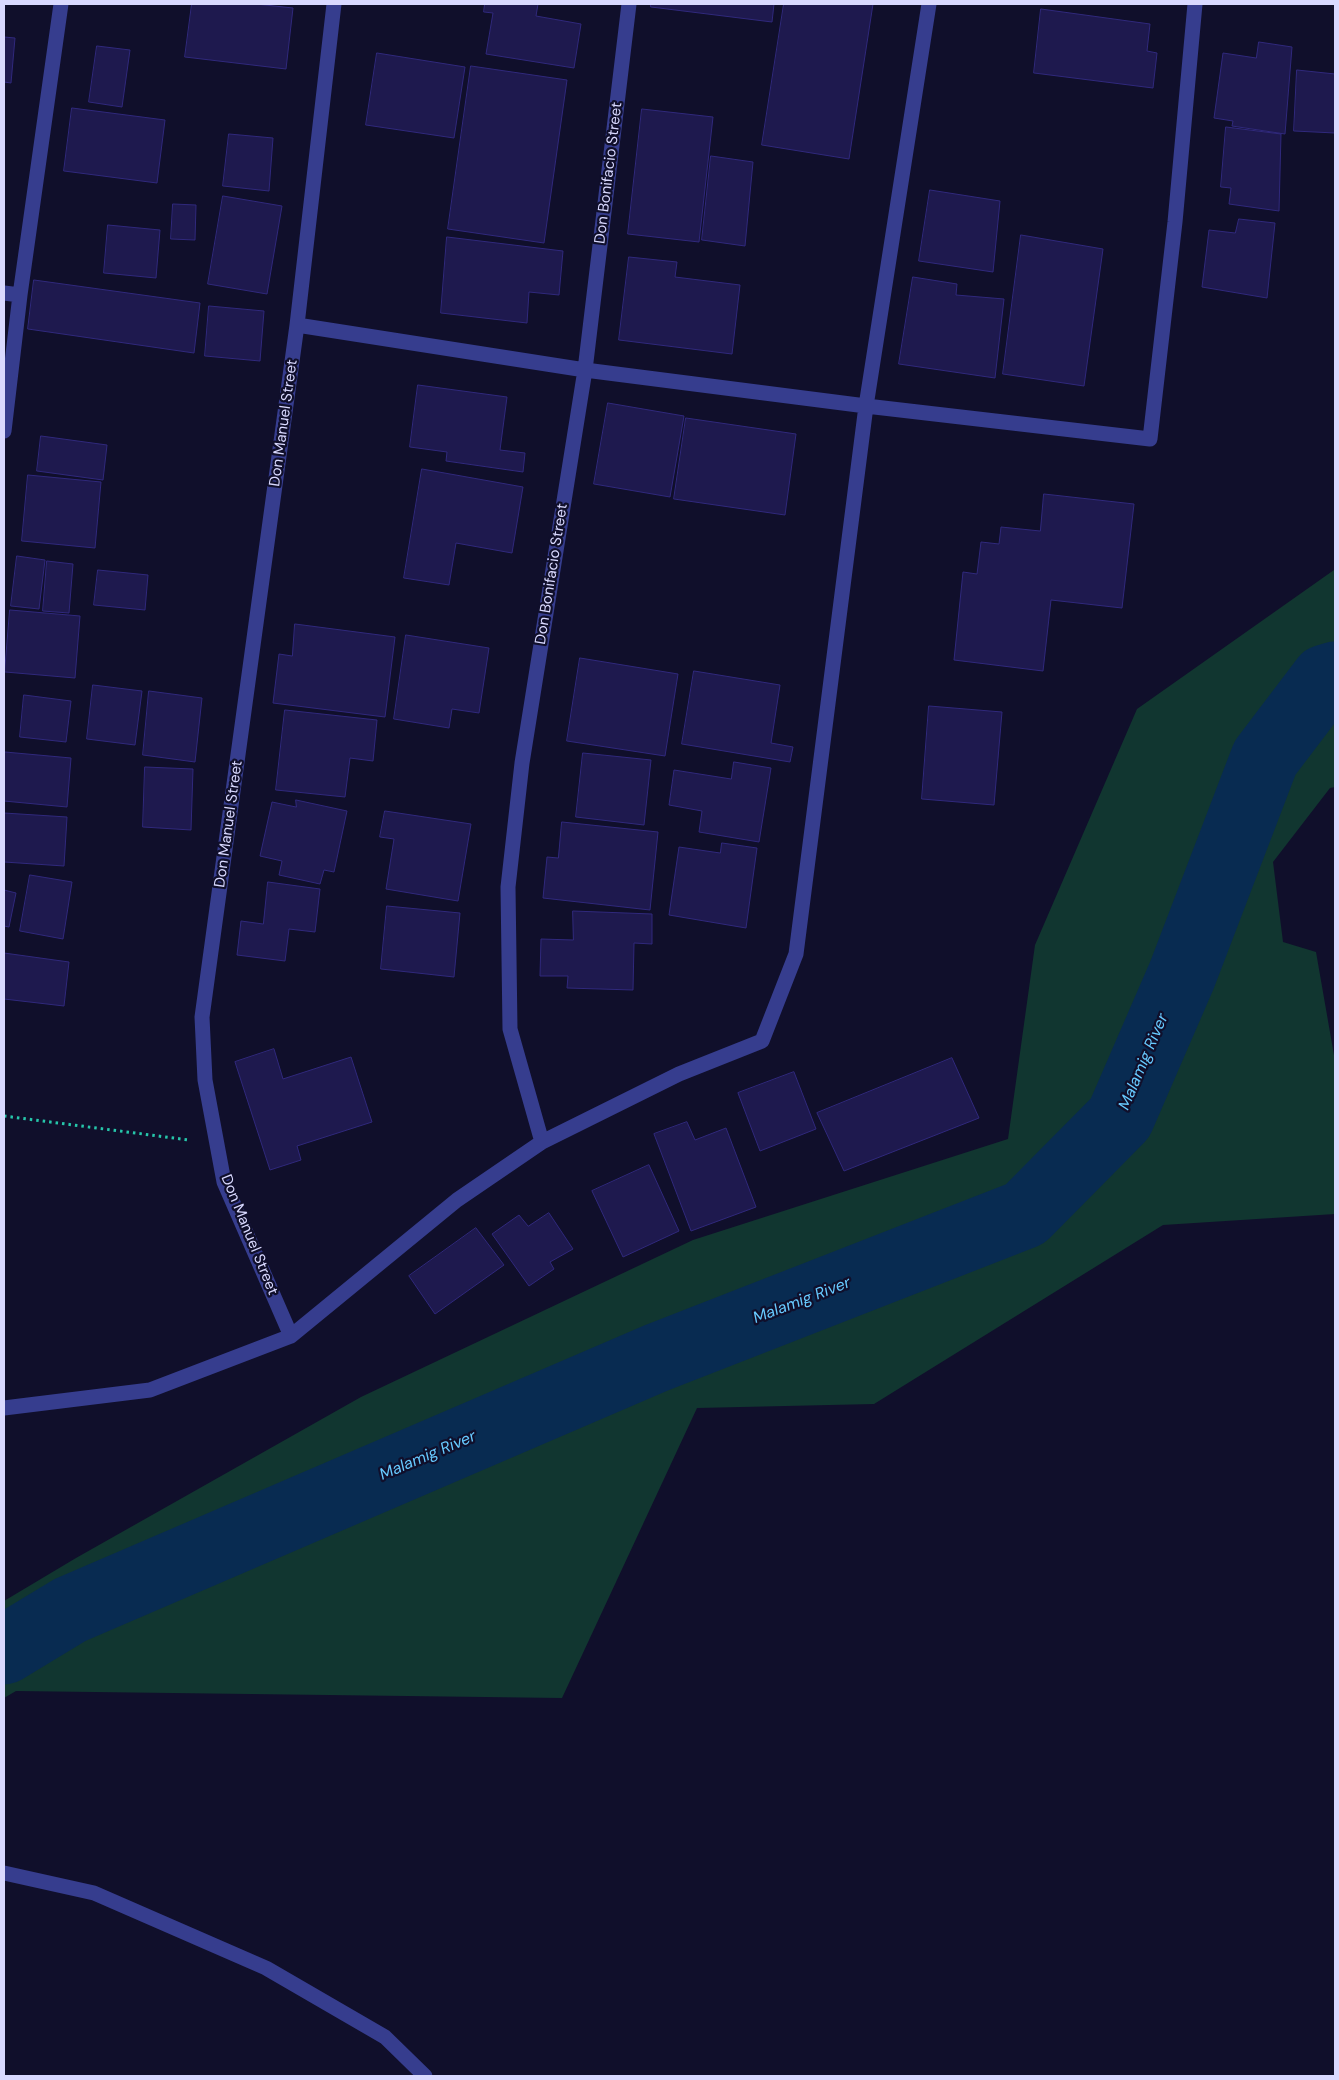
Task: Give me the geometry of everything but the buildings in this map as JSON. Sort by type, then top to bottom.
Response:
[{"type":"street","points":[[4,430],[20,295],[61,4]]},
{"type":"street","name":"Don Manuel Street","points":[[291,1336],[224,1182],[205,1080],[202,1017],[297,326],[334,4]]},
{"type":"street","name":"Don Bonifacio Street","points":[[542,1142],[510,1029],[508,887],[522,763],[585,370],[629,4]]},
{"type":"street","points":[[4,1408],[150,1390],[291,1336],[457,1200],[542,1142],[679,1074],[762,1041],[796,954],[866,406],[928,4]]},
{"type":"street","points":[[297,326],[585,370],[866,406],[1150,439],[1175,222],[1195,4]]},
{"type":"street","points":[[4,293],[20,295]]},
{"type":"street","points":[[4,1873],[94,1893],[266,1968],[385,2037],[425,2076]]},
{"type":"path","points":[[4,1116],[217,1144]]},
{"type":"green space","points":[[1334,570],[1335,787],[1330,788],[1273,862],[1283,942],[1316,952],[1335,1061],[1335,1214],[1163,1225],[874,1404],[697,1408],[562,1698],[16,1691],[4,1698],[4,1601],[76,1558],[361,1397],[693,1240],[1008,1139],[1035,945],[1137,709]]},
{"type":"waterway","name":"Malamig River","points":[[4,1650],[70,1610],[656,1358],[1025,1214],[1120,1118],[1182,975],[1265,758],[1325,679],[1335,676]]}]
